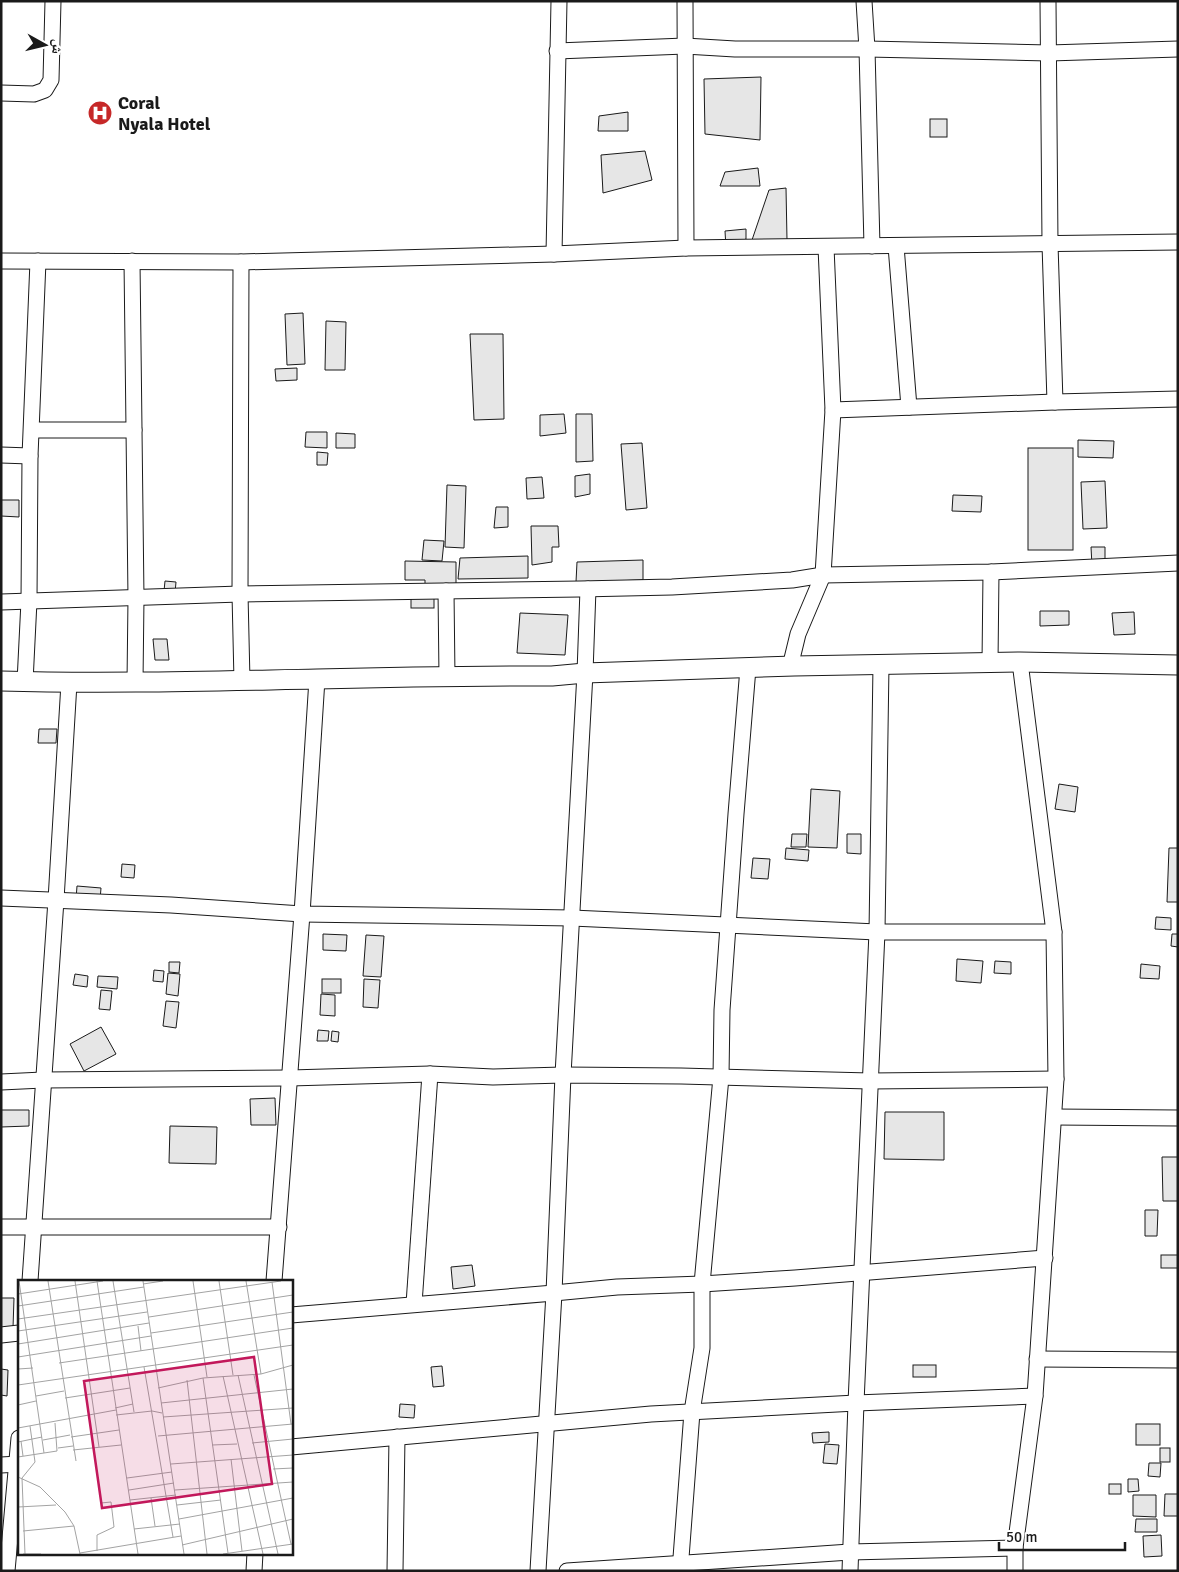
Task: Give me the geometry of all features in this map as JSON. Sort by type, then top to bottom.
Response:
[{"type":"street","points":[[1,93],[34,94],[45,90],[51,80],[53,1]]},
{"type":"street","points":[[554,254],[557,51],[560,1]]},
{"type":"street","points":[[685,1],[686,248]]},
{"type":"street","points":[[864,1],[872,246]]},
{"type":"street","points":[[1048,1],[1050,244],[1055,402]]},
{"type":"street","points":[[557,51],[685,46],[735,49],[1049,52],[1178,49]]},
{"type":"street","points":[[1,261],[241,262],[554,254],[686,248],[1178,242]]},
{"type":"street","points":[[896,246],[909,407]]},
{"type":"street","points":[[790,667],[798,634],[823,575],[833,410],[826,247]]},
{"type":"street","points":[[25,682],[29,601],[30,456],[38,261]]},
{"type":"street","points":[[132,261],[136,598],[135,682]]},
{"type":"street","points":[[241,262],[240,594],[242,681]]},
{"type":"street","points":[[833,410],[1178,399]]},
{"type":"street","points":[[32,430],[134,430]]},
{"type":"street","points":[[1,455],[30,456]]},
{"type":"street","points":[[1,602],[240,594],[672,587],[792,580],[823,575],[991,572],[1178,563]]},
{"type":"street","points":[[990,663],[991,572]]},
{"type":"street","points":[[538,1571],[554,1294],[562,1075],[572,918],[588,589]]},
{"type":"street","points":[[446,591],[447,676]]},
{"type":"street","points":[[1015,1571],[1015,1548],[1035,1396],[1056,1078],[1054,932],[1020,662]]},
{"type":"street","points":[[1,681],[69,683],[447,676],[552,676],[585,673],[748,668],[1020,662],[1178,665]]},
{"type":"street","points":[[850,1571],[878,932],[881,665]]},
{"type":"street","points":[[680,1567],[692,1412],[702,1348],[702,1284],[721,1077],[722,1010],[748,668]]},
{"type":"street","points":[[274,1280],[302,914],[317,679]]},
{"type":"street","points":[[30,1280],[69,683]]},
{"type":"street","points":[[1,898],[302,914],[572,918],[878,932],[1054,932]]},
{"type":"street","points":[[1,1082],[430,1074],[493,1077],[562,1075],[870,1081],[1056,1078]]},
{"type":"street","points":[[414,1304],[430,1074]]},
{"type":"street","points":[[1054,1116],[1178,1118]]},
{"type":"street","points":[[1,1228],[279,1227]]},
{"type":"street","points":[[292,1315],[554,1294],[618,1287],[702,1284],[1045,1258]]},
{"type":"street","points":[[1,1334],[18,1333]]},
{"type":"street","points":[[1038,1359],[1178,1360]]},
{"type":"street","points":[[292,1447],[651,1414],[1035,1396]]},
{"type":"street","points":[[395,1571],[397,1437]]},
{"type":"street","points":[[1,1466],[18,1464],[7,1571]]},
{"type":"street","points":[[567,1571],[680,1567],[850,1552],[1015,1548]]},
{"type":"street","points":[[254,1571],[255,1554]]},
{"type":"building","points":[[761,77],[760,140],[705,134],[704,79]]},
{"type":"building","points":[[628,112],[628,131],[598,131],[599,116]]},
{"type":"building","points":[[930,119],[947,119],[947,137],[930,137]]},
{"type":"building","points":[[645,151],[652,180],[603,193],[601,155]]},
{"type":"building","points":[[758,168],[760,186],[720,186],[725,172]]},
{"type":"building","points":[[786,188],[787,240],[752,240],[769,190]]},
{"type":"building","points":[[746,229],[746,239],[726,248],[725,231]]},
{"type":"building","points":[[303,313],[305,364],[287,365],[285,314]]},
{"type":"building","points":[[326,321],[346,322],[345,370],[325,370]]},
{"type":"building","points":[[470,334],[503,334],[504,419],[474,420]]},
{"type":"building","points":[[297,368],[297,380],[276,381],[275,369]]},
{"type":"building","points":[[564,414],[566,433],[540,436],[540,415]]},
{"type":"building","points":[[576,414],[592,414],[593,461],[576,462]]},
{"type":"building","points":[[306,432],[327,432],[327,448],[305,447]]},
{"type":"building","points":[[336,433],[355,434],[355,448],[336,448]]},
{"type":"building","points":[[1078,440],[1114,441],[1113,458],[1078,457]]},
{"type":"building","points":[[642,443],[647,508],[626,510],[621,444]]},
{"type":"building","points":[[1028,448],[1073,448],[1073,550],[1028,550]]},
{"type":"building","points":[[317,452],[328,453],[327,465],[317,465]]},
{"type":"building","points":[[590,474],[590,494],[575,497],[575,476]]},
{"type":"building","points":[[542,477],[544,498],[527,499],[526,478]]},
{"type":"building","points":[[1105,481],[1107,528],[1083,529],[1081,482]]},
{"type":"building","points":[[447,485],[466,486],[464,548],[445,547]]},
{"type":"building","points":[[953,495],[982,496],[981,512],[952,511]]},
{"type":"building","points":[[1,500],[19,500],[19,517],[1,516]]},
{"type":"building","points":[[496,507],[508,507],[508,527],[494,528]]},
{"type":"building","points":[[531,526],[558,526],[559,547],[552,547],[552,562],[532,565]]},
{"type":"building","points":[[424,540],[444,541],[442,561],[422,560]]},
{"type":"building","points":[[1091,547],[1105,547],[1105,565],[1092,566]]},
{"type":"building","points":[[528,556],[528,578],[458,579],[460,558]]},
{"type":"building","points":[[643,560],[643,580],[576,582],[577,562]]},
{"type":"building","points":[[405,561],[456,562],[456,586],[425,586],[425,580],[405,580]]},
{"type":"building","points":[[165,581],[176,582],[175,593],[164,591]]},
{"type":"building","points":[[411,594],[434,594],[434,608],[411,608]]},
{"type":"building","points":[[1040,611],[1069,611],[1069,625],[1040,626]]},
{"type":"building","points":[[1134,612],[1135,634],[1114,635],[1112,613]]},
{"type":"building","points":[[520,613],[568,615],[565,655],[517,653]]},
{"type":"building","points":[[153,639],[167,639],[169,660],[155,660]]},
{"type":"building","points":[[39,729],[57,729],[56,743],[38,743]]},
{"type":"building","points":[[1059,784],[1078,787],[1075,812],[1055,809]]},
{"type":"building","points":[[811,789],[840,791],[837,848],[808,847]]},
{"type":"building","points":[[792,834],[807,834],[806,847],[791,847]]},
{"type":"building","points":[[847,834],[861,834],[861,854],[847,853]]},
{"type":"building","points":[[786,848],[809,850],[808,861],[785,859]]},
{"type":"building","points":[[1169,848],[1178,848],[1178,902],[1167,902]]},
{"type":"building","points":[[753,858],[770,859],[768,879],[751,878]]},
{"type":"building","points":[[122,864],[135,865],[134,878],[121,877]]},
{"type":"building","points":[[77,886],[101,888],[100,900],[76,899]]},
{"type":"building","points":[[1156,917],[1171,918],[1171,930],[1155,929]]},
{"type":"building","points":[[323,934],[347,935],[346,951],[323,950]]},
{"type":"building","points":[[1172,934],[1178,934],[1178,947],[1171,946]]},
{"type":"building","points":[[366,935],[384,936],[381,977],[363,976]]},
{"type":"building","points":[[957,959],[983,961],[981,983],[956,981]]},
{"type":"building","points":[[995,961],[1011,962],[1011,974],[994,973]]},
{"type":"building","points":[[169,962],[180,962],[179,973],[169,972]]},
{"type":"building","points":[[1141,964],[1160,966],[1159,979],[1140,978]]},
{"type":"building","points":[[154,970],[164,971],[163,982],[153,981]]},
{"type":"building","points":[[168,973],[180,974],[178,996],[166,994]]},
{"type":"building","points":[[75,974],[88,976],[87,987],[73,985]]},
{"type":"building","points":[[98,976],[118,977],[117,989],[97,987]]},
{"type":"building","points":[[322,979],[341,979],[341,993],[322,993]]},
{"type":"building","points":[[364,979],[380,980],[378,1008],[363,1007]]},
{"type":"building","points":[[101,990],[112,991],[110,1010],[99,1009]]},
{"type":"building","points":[[321,994],[335,995],[335,1016],[320,1015]]},
{"type":"building","points":[[166,1001],[179,1002],[176,1028],[163,1026]]},
{"type":"building","points":[[101,1027],[116,1054],[84,1071],[70,1044]]},
{"type":"building","points":[[318,1030],[329,1031],[328,1041],[317,1041]]},
{"type":"building","points":[[332,1031],[339,1032],[338,1042],[331,1041]]},
{"type":"building","points":[[275,1098],[276,1125],[251,1125],[250,1099]]},
{"type":"building","points":[[1,1110],[29,1110],[29,1126],[1,1127]]},
{"type":"building","points":[[885,1112],[944,1112],[944,1160],[884,1159]]},
{"type":"building","points":[[170,1126],[217,1127],[216,1164],[169,1163]]},
{"type":"building","points":[[1162,1157],[1178,1157],[1178,1201],[1163,1201]]},
{"type":"building","points":[[1145,1210],[1158,1210],[1157,1236],[1145,1236]]},
{"type":"building","points":[[1161,1255],[1178,1255],[1178,1268],[1161,1268]]},
{"type":"building","points":[[472,1265],[475,1286],[453,1289],[451,1267]]},
{"type":"building","points":[[1,1298],[14,1298],[13,1328],[1,1328]]},
{"type":"building","points":[[913,1365],[936,1365],[936,1377],[913,1377]]},
{"type":"building","points":[[442,1366],[444,1386],[433,1387],[431,1367]]},
{"type":"building","points":[[1,1369],[8,1370],[7,1396],[1,1395]]},
{"type":"building","points":[[400,1404],[415,1405],[414,1418],[399,1417]]},
{"type":"building","points":[[1136,1424],[1160,1424],[1160,1445],[1136,1445]]},
{"type":"building","points":[[829,1432],[829,1442],[813,1443],[812,1433]]},
{"type":"building","points":[[825,1444],[839,1445],[837,1464],[823,1463]]},
{"type":"building","points":[[1160,1448],[1170,1448],[1170,1462],[1160,1462]]},
{"type":"building","points":[[1149,1463],[1161,1463],[1160,1477],[1148,1476]]},
{"type":"building","points":[[1128,1479],[1138,1479],[1139,1491],[1128,1492]]},
{"type":"building","points":[[1109,1484],[1121,1484],[1121,1494],[1109,1494]]},
{"type":"building","points":[[1165,1494],[1178,1494],[1178,1516],[1164,1516]]},
{"type":"building","points":[[1133,1495],[1156,1495],[1156,1517],[1133,1516]]},
{"type":"building","points":[[1136,1519],[1157,1519],[1157,1532],[1135,1532]]},
{"type":"building","points":[[1161,1535],[1162,1556],[1144,1557],[1143,1536]]},
{"type":"place","name":"Coral Nyala Hotel","points":[[100,113]]}]
